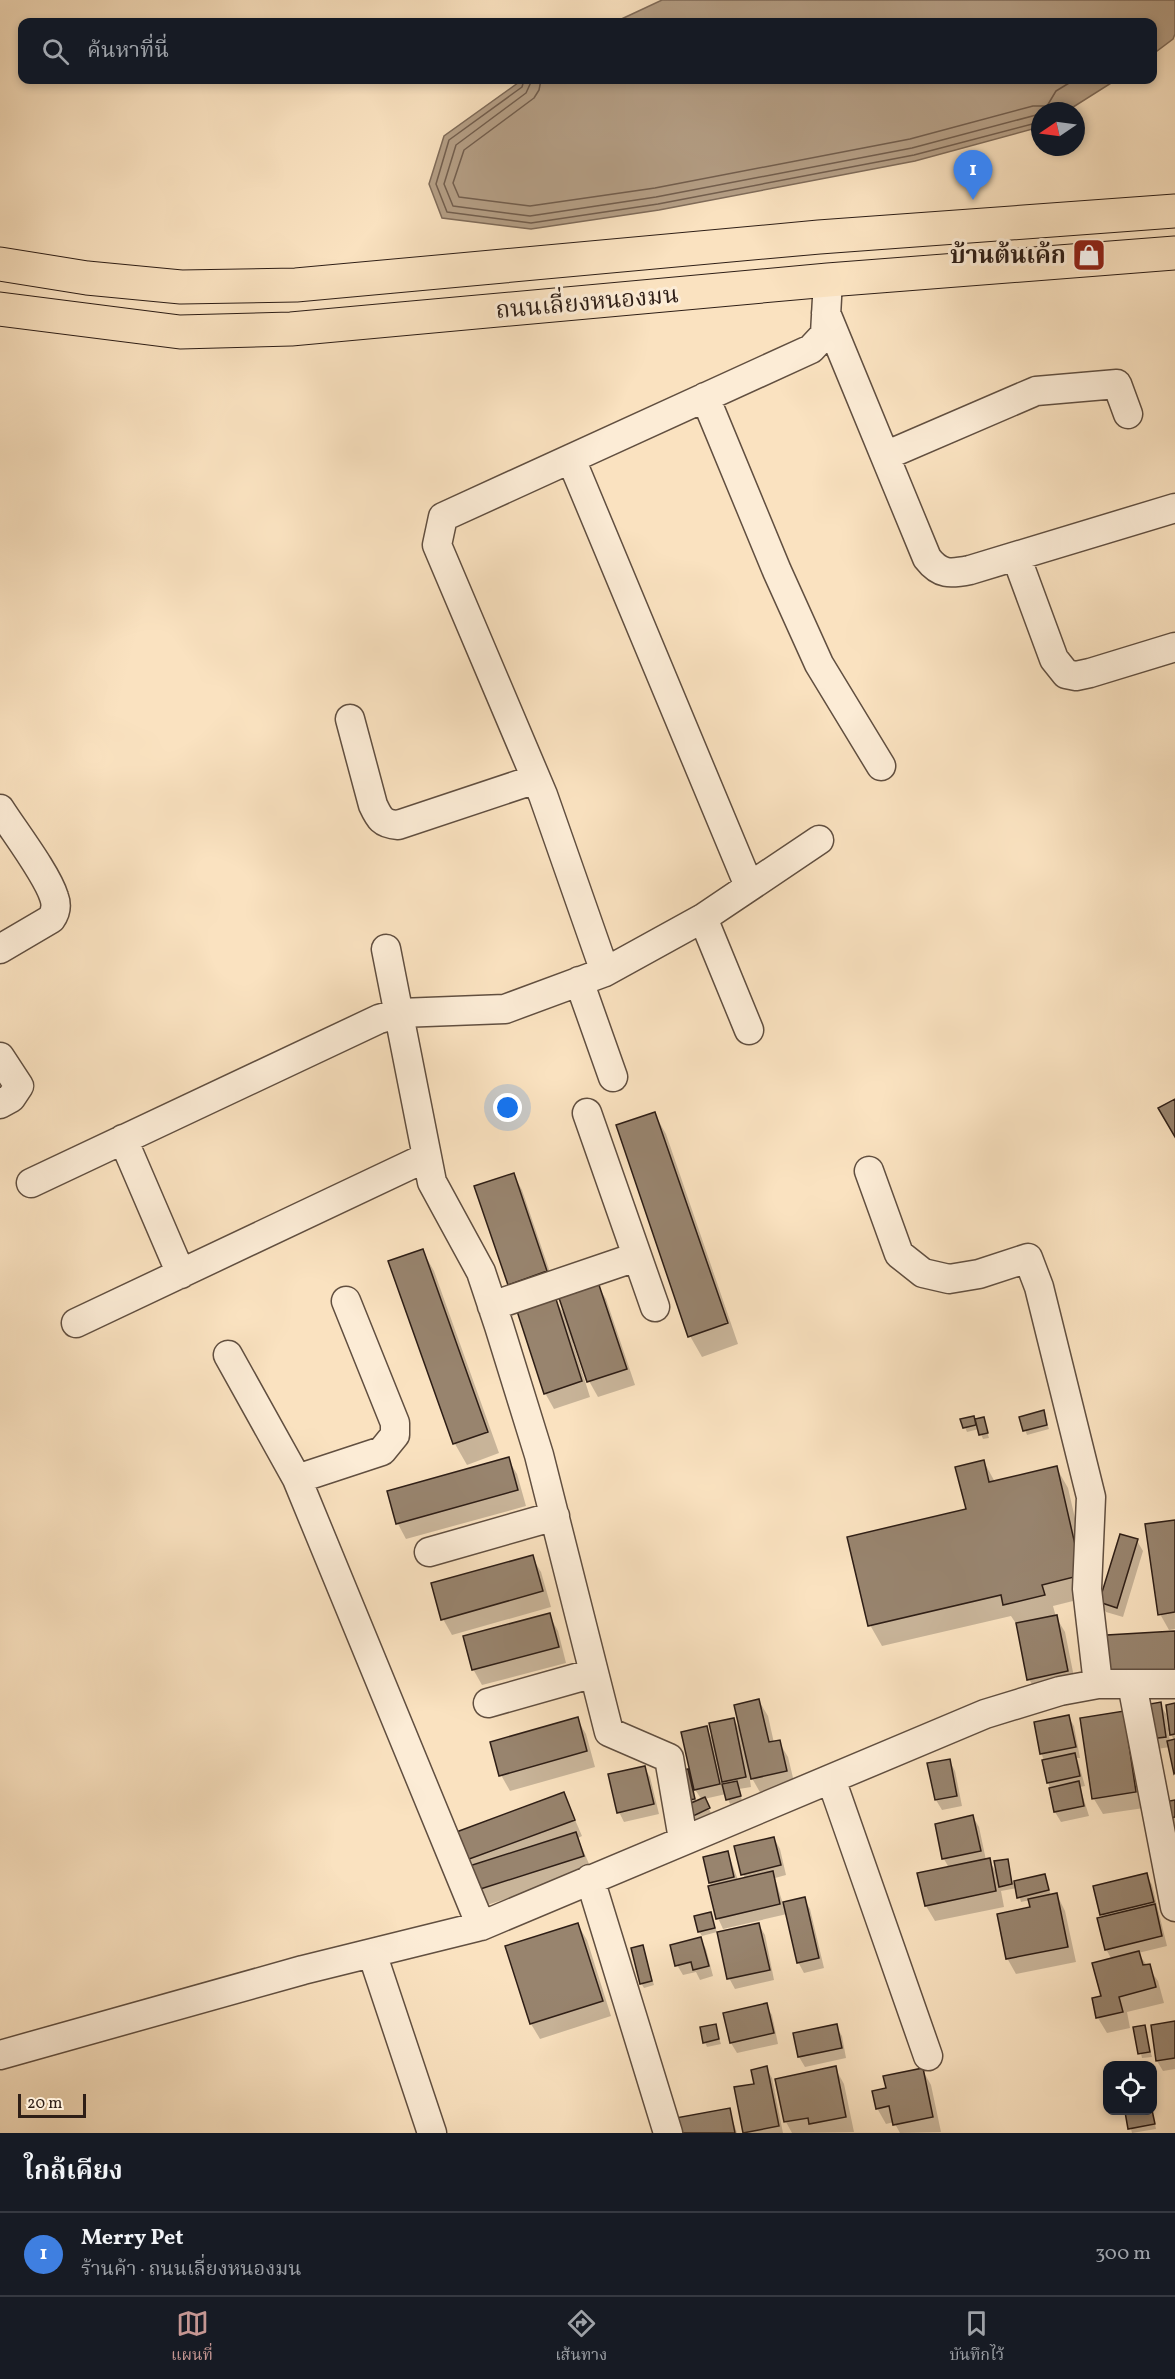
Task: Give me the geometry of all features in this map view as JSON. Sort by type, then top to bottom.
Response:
[{"type":"highway","name":"ถนนเลี่ยงหนองมน","points":[[0,264],[87,278],[181,287],[296,285],[819,237],[1175,211]]},
{"type":"highway","name":"ถนนเลี่ยงหนองมน","points":[[0,309],[180,332],[291,329],[828,280],[1175,253]]},
{"type":"street","points":[[613,1077],[592,976],[536,779],[437,545],[443,517],[811,349],[825,334],[828,280]]},
{"type":"street","points":[[826,313],[927,558],[935,568],[953,574],[1175,508]]},
{"type":"street","points":[[885,456],[1036,391],[1117,384],[1128,414]]},
{"type":"street","points":[[705,398],[777,571],[819,664],[881,766]]},
{"type":"street","points":[[571,459],[748,886]]},
{"type":"street","points":[[1016,556],[1054,659],[1066,674],[1076,676],[1090,674],[1175,647]]},
{"type":"street","points":[[350,719],[373,805],[379,818],[385,824],[398,825],[536,779]]},
{"type":"street","points":[[0,809],[50,888],[56,904],[55,913],[51,919],[0,949]]},
{"type":"street","points":[[31,1183],[379,1019],[400,1013],[505,1009],[592,976],[703,918],[819,840]]},
{"type":"street","points":[[703,918],[749,1029]]},
{"type":"street","points":[[386,949],[432,1182],[481,1272],[492,1306],[539,1455],[609,1732],[669,1758],[683,1839]]},
{"type":"street","points":[[0,1057],[20,1086],[11,1098],[0,1104]]},
{"type":"street","points":[[587,1113],[655,1307]]},
{"type":"street","points":[[123,1139],[181,1274]]},
{"type":"street","points":[[76,1323],[427,1157]]},
{"type":"street","points":[[869,1171],[899,1254],[923,1274],[949,1279],[979,1274],[1028,1258],[1039,1287],[1091,1497],[1087,1588],[1098,1684]]},
{"type":"street","points":[[492,1306],[636,1257]]},
{"type":"street","points":[[297,1479],[382,1451],[395,1436],[395,1423],[346,1302]]},
{"type":"street","points":[[228,1355],[297,1479],[481,1926]]},
{"type":"street","points":[[429,1552],[555,1516]]},
{"type":"street","points":[[488,1703],[594,1673]]},
{"type":"street","points":[[0,2055],[372,1953],[481,1926],[590,1878],[985,1714],[1060,1691],[1098,1684],[1175,1684]]},
{"type":"street","points":[[1131,1684],[1175,1907]]},
{"type":"street","points":[[831,1779],[928,2056]]},
{"type":"street","points":[[590,1878],[668,2133]]},
{"type":"street","points":[[372,1953],[432,2133]]},
{"type":"water","points":[[662,0],[1175,0],[1175,34],[1173,39],[1157,51],[1157,18],[624,18]]},
{"type":"water","points":[[516,84],[1110,84],[1081,102],[1031,102],[1031,129],[915,161],[659,210],[531,229],[442,218],[429,184],[444,136]]},
{"type":"building","points":[[1175,1099],[1175,1137],[1158,1108]]},
{"type":"building","points":[[655,1112],[728,1323],[688,1337],[616,1125]]},
{"type":"building","points":[[514,1173],[547,1271],[508,1285],[474,1186]]},
{"type":"building","points":[[423,1249],[488,1432],[453,1444],[388,1261]]},
{"type":"building","points":[[598,1282],[627,1369],[587,1382],[558,1295]]},
{"type":"building","points":[[555,1296],[582,1381],[544,1394],[516,1308]]},
{"type":"building","points":[[1044,1410],[1047,1425],[1023,1431],[1019,1417]]},
{"type":"building","points":[[974,1416],[976,1425],[963,1428],[960,1419]]},
{"type":"building","points":[[984,1417],[988,1433],[979,1435],[975,1419]]},
{"type":"building","points":[[509,1457],[518,1490],[396,1524],[387,1491]]},
{"type":"building","points":[[984,1460],[989,1482],[1057,1466],[1082,1575],[1042,1585],[1045,1595],[1003,1605],[1001,1595],[868,1626],[847,1537],[966,1509],[955,1467]]},
{"type":"building","points":[[1175,1520],[1175,1612],[1158,1615],[1145,1524]]},
{"type":"building","points":[[1120,1534],[1138,1539],[1117,1608],[1099,1602]]},
{"type":"building","points":[[533,1555],[543,1591],[441,1620],[431,1583]]},
{"type":"building","points":[[550,1613],[559,1647],[472,1670],[463,1636]]},
{"type":"building","points":[[1057,1615],[1068,1671],[1027,1680],[1016,1623]]},
{"type":"building","points":[[1175,1631],[1175,1671],[1109,1675],[1107,1635]]},
{"type":"building","points":[[759,1699],[769,1742],[780,1740],[787,1771],[751,1779],[734,1705]]},
{"type":"building","points":[[1161,1702],[1166,1737],[1150,1739],[1144,1705]]},
{"type":"building","points":[[1175,1703],[1175,1734],[1170,1735],[1166,1705]]},
{"type":"building","points":[[1124,1711],[1136,1792],[1092,1799],[1080,1718]]},
{"type":"building","points":[[1069,1715],[1076,1747],[1040,1754],[1034,1722]]},
{"type":"building","points":[[578,1717],[587,1751],[499,1776],[490,1742]]},
{"type":"building","points":[[734,1718],[746,1777],[722,1782],[709,1723]]},
{"type":"building","points":[[707,1726],[720,1784],[694,1790],[681,1732]]},
{"type":"building","points":[[1175,1739],[1175,1773],[1174,1774],[1167,1741]]},
{"type":"building","points":[[1075,1753],[1080,1776],[1047,1783],[1042,1760]]},
{"type":"building","points":[[950,1759],[957,1796],[935,1800],[927,1763]]},
{"type":"building","points":[[645,1766],[654,1804],[617,1813],[608,1774]]},
{"type":"building","points":[[688,1769],[695,1799],[683,1801],[676,1772]]},
{"type":"building","points":[[737,1781],[741,1796],[726,1800],[722,1784]]},
{"type":"building","points":[[1079,1781],[1084,1806],[1054,1812],[1049,1788]]},
{"type":"building","points":[[564,1792],[575,1820],[461,1862],[451,1834]]},
{"type":"building","points":[[705,1797],[710,1808],[689,1818],[684,1806]]},
{"type":"building","points":[[1175,1800],[1175,1817],[1167,1819],[1164,1802]]},
{"type":"building","points":[[973,1815],[981,1851],[942,1859],[935,1824]]},
{"type":"building","points":[[576,1832],[584,1856],[471,1892],[463,1868]]},
{"type":"building","points":[[774,1837],[781,1865],[741,1875],[734,1846]]},
{"type":"building","points":[[728,1851],[734,1877],[709,1883],[703,1857]]},
{"type":"building","points":[[990,1858],[996,1891],[925,1906],[917,1873]]},
{"type":"building","points":[[1008,1859],[1012,1884],[999,1887],[994,1861]]},
{"type":"building","points":[[773,1871],[780,1904],[716,1919],[708,1886]]},
{"type":"building","points":[[1147,1873],[1154,1902],[1100,1915],[1093,1886]]},
{"type":"building","points":[[1045,1874],[1049,1890],[1017,1898],[1014,1881]]},
{"type":"building","points":[[1057,1893],[1068,1947],[1006,1959],[997,1914],[1030,1907],[1028,1899]]},
{"type":"building","points":[[805,1897],[819,1958],[797,1963],[783,1902]]},
{"type":"building","points":[[1155,1904],[1162,1936],[1105,1950],[1097,1918]]},
{"type":"building","points":[[711,1912],[715,1928],[698,1932],[694,1916]]},
{"type":"building","points":[[578,1923],[603,2001],[530,2024],[505,1946]]},
{"type":"building","points":[[759,1923],[770,1970],[727,1979],[717,1932]]},
{"type":"building","points":[[701,1937],[709,1966],[693,1970],[691,1962],[675,1966],[670,1945]]},
{"type":"building","points":[[643,1945],[652,1981],[640,1984],[631,1948]]},
{"type":"building","points":[[1139,1951],[1143,1965],[1150,1964],[1156,1987],[1119,1997],[1123,2012],[1096,2018],[1092,1998],[1101,1996],[1092,1963]]},
{"type":"building","points":[[767,2003],[774,2033],[730,2043],[723,2013]]},
{"type":"building","points":[[1175,2021],[1175,2058],[1156,2061],[1151,2025]]},
{"type":"building","points":[[716,2024],[719,2039],[703,2043],[700,2027]]},
{"type":"building","points":[[837,2024],[842,2048],[798,2057],[793,2033]]},
{"type":"building","points":[[1145,2025],[1150,2052],[1138,2054],[1133,2027]]},
{"type":"building","points":[[767,2066],[779,2126],[743,2133],[734,2087],[754,2084],[751,2070]]},
{"type":"building","points":[[836,2066],[846,2117],[809,2124],[808,2118],[784,2122],[775,2079]]},
{"type":"building","points":[[923,2068],[933,2117],[893,2125],[889,2106],[876,2109],[872,2091],[886,2088],[883,2076]]},
{"type":"building","points":[[730,2108],[735,2133],[673,2133],[670,2119]]},
{"type":"building","points":[[1126,2115],[1153,2115],[1155,2124],[1128,2129]]},
{"type":"place","name":"Merry Pet","points":[[973,200]]},
{"type":"place","name":"บ้านต้นเค้ก","points":[[1089,255]]}]
